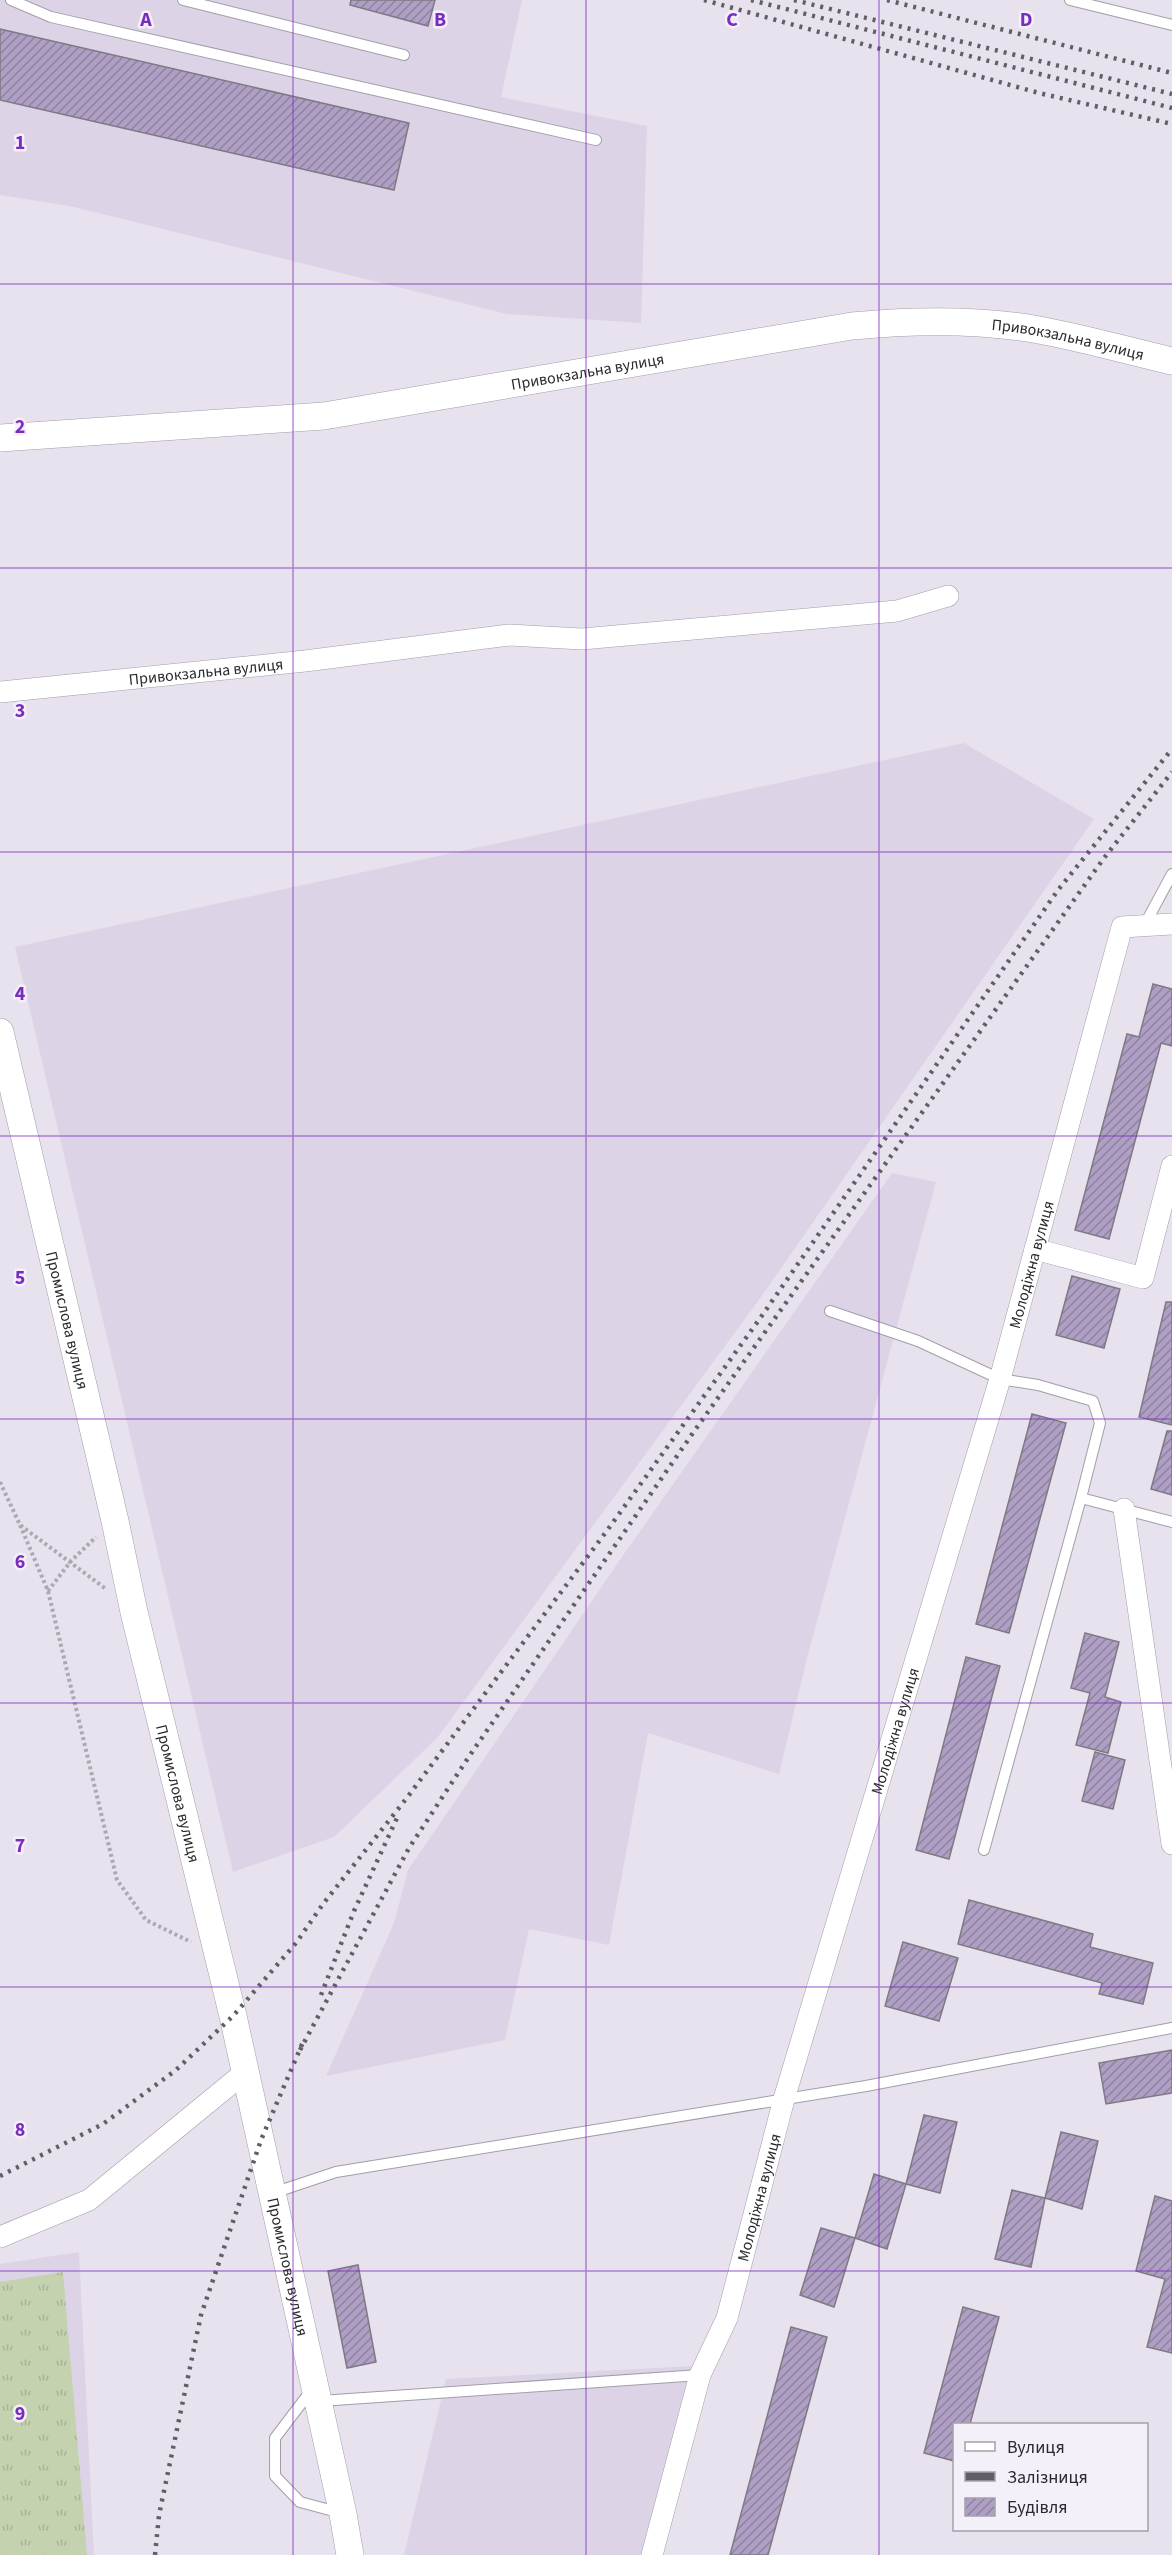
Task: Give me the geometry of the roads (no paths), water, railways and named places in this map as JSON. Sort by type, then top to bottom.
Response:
[{"type":"street","name":"Привокзальна вулиця","points":[[0,438],[324,416],[841,328],[899,321],[941,321],[1038,330],[1172,362]]},
{"type":"street","name":"Привокзальна вулиця","points":[[0,692],[305,661],[509,635],[582,639],[897,611],[948,596]]},
{"type":"street","points":[[1145,924],[1172,924]]},
{"type":"street","name":"Молодіжна вулиця","points":[[652,2555],[700,2375],[727,2318],[784,2099],[1000,1379],[1122,927],[1145,924]]},
{"type":"street","name":"Промислова вулиця","points":[[0,1032],[115,1521],[134,1612],[273,2193],[350,2555]]},
{"type":"street","points":[[1035,1249],[1143,1278],[1172,1166]]},
{"type":"street","points":[[1124,1509],[1172,1844]]},
{"type":"street","points":[[0,2237],[89,2200],[244,2073]]},
{"type":"lane","points":[[11,0],[51,17],[596,140]]},
{"type":"lane","points":[[183,0],[404,55]]},
{"type":"lane","points":[[1070,0],[1172,25]]},
{"type":"lane","points":[[1145,924],[1172,874]]},
{"type":"lane","points":[[830,1311],[918,1341],[1000,1379],[1038,1385],[1093,1401],[1100,1423],[984,1850]]},
{"type":"lane","points":[[1081,1498],[1172,1522]]},
{"type":"lane","points":[[273,2193],[336,2172],[866,2086],[1172,2028]]},
{"type":"lane","points":[[343,2514],[300,2502],[275,2476],[275,2438],[317,2393],[700,2375]]},
{"type":"railway","points":[[704,0],[1039,93],[1172,124]]},
{"type":"railway","points":[[751,0],[1172,108]]},
{"type":"railway","points":[[794,0],[1172,94]]},
{"type":"railway","points":[[887,0],[1172,73]]},
{"type":"railway","points":[[0,2176],[103,2124],[176,2070],[233,2016],[296,1943],[323,1904],[406,1799],[606,1532],[761,1317],[1058,890],[1172,749]]},
{"type":"railway","points":[[300,2050],[409,1848],[470,1755],[695,1430],[1104,858],[1172,772]]},
{"type":"railway","points":[[321,1995],[354,1911],[397,1818]]},
{"type":"railway","points":[[155,2555],[159,2515],[201,2315],[261,2140],[303,2042]]}]
